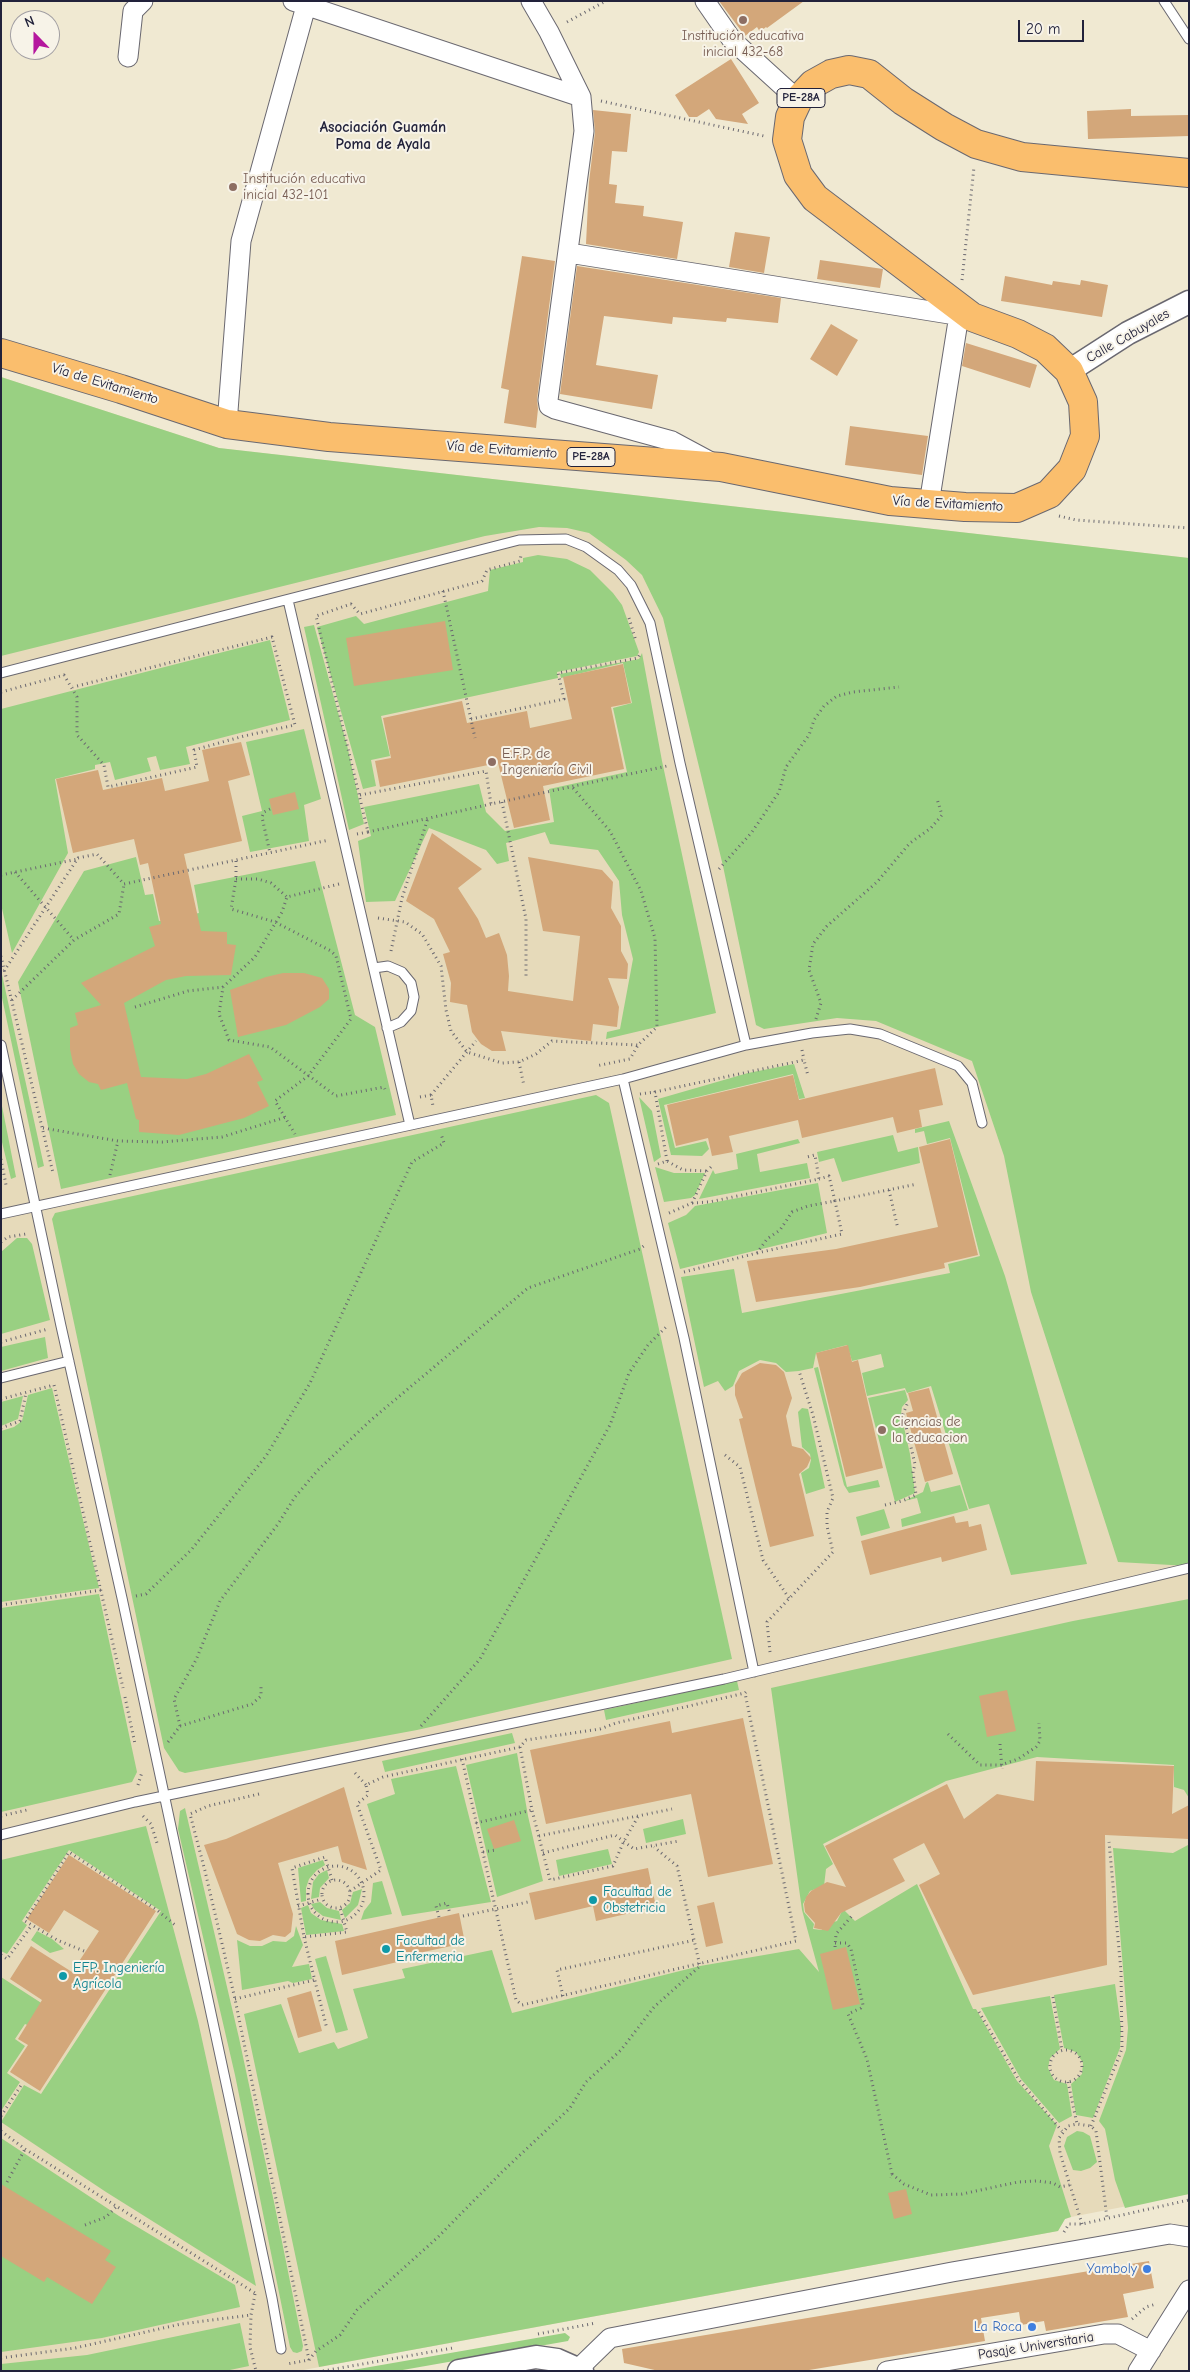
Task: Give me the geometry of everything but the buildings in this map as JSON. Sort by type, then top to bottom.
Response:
[{"type":"highway","name":"PE-28A","points":[[786,140],[790,118],[798,100],[813,84],[831,74],[849,70],[869,74],[903,101],[944,127],[976,144],[1022,157],[1189,172]]},
{"type":"highway","name":"Vía de Evitamiento","points":[[1,353],[122,389],[228,424],[329,437],[721,467],[890,501],[1017,508],[1049,494],[1072,469],[1085,436],[1084,402],[1069,371],[1046,348],[1018,334],[963,313],[815,198],[798,175],[786,140]]},
{"type":"street","points":[[128,57],[133,11],[143,1]]},
{"type":"street","points":[[531,1],[549,32],[581,97],[584,132],[548,400],[549,406],[672,440],[721,467]]},
{"type":"street","points":[[705,1],[732,40],[798,100]]},
{"type":"street","points":[[228,424],[241,241],[303,3],[581,97]]},
{"type":"street","points":[[569,252],[963,313],[929,504]]},
{"type":"street","name":"Calle Cabuyales","points":[[1069,371],[1128,333],[1189,302]]},
{"type":"street","points":[[459,2371],[536,2357],[557,2360],[578,2370],[610,2338],[952,2272],[1170,2234],[1189,2237]]},
{"type":"street","points":[[1138,2371],[1187,2293]]},
{"type":"street","name":"Pasaje Universitaria","points":[[887,2371],[1104,2334],[1118,2334],[1151,2351]]},
{"type":"lane","points":[[1164,1],[1189,39]]},
{"type":"lane","points":[[1,673],[519,540],[566,539],[586,547],[618,570],[631,585],[650,623],[706,879],[746,1045]]},
{"type":"lane","points":[[288,600],[410,1125]]},
{"type":"lane","points":[[374,968],[388,966],[402,972],[411,983],[414,997],[411,1011],[401,1022],[387,1028]]},
{"type":"lane","points":[[1,1214],[623,1079],[746,1045],[812,1033],[850,1029],[880,1034],[958,1066],[972,1083],[982,1123]]},
{"type":"lane","points":[[1,1045],[122,1598],[272,2298],[281,2349]]},
{"type":"lane","points":[[623,1079],[679,1317],[754,1672]]},
{"type":"lane","points":[[1,1378],[69,1361]]},
{"type":"lane","points":[[1,1834],[164,1796],[754,1672],[1189,1568]]},
{"type":"path","points":[[549,32],[606,1]]},
{"type":"path","points":[[581,97],[786,140]]},
{"type":"path","points":[[963,313],[976,144]]},
{"type":"path","points":[[1017,508],[1076,520],[1189,528]]},
{"type":"path","points":[[368,832],[316,616],[351,604],[360,614],[482,581],[487,570],[520,561],[521,555],[527,554]]},
{"type":"path","points":[[443,591],[475,738]]},
{"type":"path","points":[[627,613],[638,644]]},
{"type":"path","points":[[1,692],[64,675],[77,696],[77,735],[104,765],[108,786],[197,767],[194,750],[244,736],[294,726],[272,637],[73,687]]},
{"type":"path","points":[[471,719],[564,699],[558,673],[638,658],[640,652]]},
{"type":"path","points":[[706,879],[724,866],[752,832],[779,792],[786,767],[810,735],[814,720],[824,706],[837,696],[898,687]]},
{"type":"path","points":[[124,884],[573,788],[680,763]]},
{"type":"path","points":[[360,795],[486,771],[491,804]]},
{"type":"path","points":[[573,788],[610,831],[641,891],[655,938],[657,1027],[638,1045],[630,1059],[596,1066]]},
{"type":"path","points":[[808,1076],[799,1042],[812,1033],[821,1003],[810,970],[813,944],[827,926],[877,882],[910,843],[931,828],[942,815],[937,799]]},
{"type":"path","points":[[502,802],[526,919],[526,978]]},
{"type":"path","points":[[270,808],[264,812],[262,818],[270,853]]},
{"type":"path","points":[[388,966],[396,920],[428,818]]},
{"type":"path","points":[[1,875],[97,854],[124,884]]},
{"type":"path","points":[[4,971],[78,858]]},
{"type":"path","points":[[236,861],[236,879],[231,910],[275,922],[331,951],[336,956],[350,1019],[308,1076],[276,1101],[303,1148]]},
{"type":"path","points":[[15,872],[74,940]]},
{"type":"path","points":[[236,879],[258,879],[271,883],[287,897]]},
{"type":"path","points":[[135,1007],[188,992],[223,987],[255,956],[287,897],[305,891],[354,881]]},
{"type":"path","points":[[12,1000],[74,940],[119,914],[124,884]]},
{"type":"path","points":[[363,921],[382,918],[396,920],[405,922],[422,934],[441,966],[446,1010],[452,1031],[467,1052],[502,1063],[519,1062],[536,1054],[552,1042],[638,1045]]},
{"type":"path","points":[[1,956],[53,1173]]},
{"type":"path","points":[[223,987],[219,1014],[229,1040],[270,1047],[336,1096],[384,1087],[386,1096]]},
{"type":"path","points":[[414,1098],[431,1095],[476,1041]]},
{"type":"path","points":[[638,1095],[804,1060]]},
{"type":"path","points":[[519,1062],[526,1100]]},
{"type":"path","points":[[655,1092],[667,1161]]},
{"type":"path","points":[[431,1095],[434,1107]]},
{"type":"path","points":[[43,1128],[118,1141],[162,1142],[222,1137],[286,1117]]},
{"type":"path","points":[[122,1598],[146,1594],[192,1549],[266,1456],[310,1383],[412,1162],[444,1143],[436,1119]]},
{"type":"path","points":[[106,1190],[118,1141]]},
{"type":"path","points":[[807,1157],[815,1155],[819,1178]]},
{"type":"path","points":[[645,1167],[667,1161],[683,1170],[707,1171]]},
{"type":"path","points":[[2,1162],[6,1185]]},
{"type":"path","points":[[692,1202],[707,1171],[714,1165]]},
{"type":"path","points":[[658,1224],[666,1214],[692,1202],[709,1202],[829,1176],[836,1202],[842,1234],[669,1274]]},
{"type":"path","points":[[757,1253],[767,1239],[780,1230],[792,1212],[808,1206],[836,1202],[917,1184]]},
{"type":"path","points":[[889,1190],[898,1229]]},
{"type":"path","points":[[1,1238],[17,1234]]},
{"type":"path","points":[[180,1726],[174,1699],[196,1660],[206,1631],[220,1601],[278,1524],[295,1497],[318,1470],[371,1420],[528,1288],[640,1249],[660,1235]]},
{"type":"path","points":[[1,1242],[8,1236]]},
{"type":"path","points":[[414,1743],[417,1730],[480,1659],[610,1426],[630,1373],[661,1331],[679,1317]]},
{"type":"path","points":[[1,1342],[61,1326]]},
{"type":"path","points":[[366,1785],[383,1776],[520,1746],[526,1740],[600,1729],[616,1723],[745,1693],[773,1667],[766,1622],[833,1552],[827,1526],[827,1512],[833,1498],[813,1416],[799,1371]]},
{"type":"path","points":[[1,1399],[54,1385],[136,1746]]},
{"type":"path","points":[[1,1428],[20,1420],[26,1393]]},
{"type":"path","points":[[885,1505],[902,1501],[916,1494],[913,1472],[915,1464],[903,1414],[908,1402]]},
{"type":"path","points":[[723,1446],[725,1455],[740,1467],[762,1560],[789,1598]]},
{"type":"path","points":[[1,1605],[101,1590]]},
{"type":"path","points":[[156,1758],[180,1726],[252,1704],[261,1696],[261,1686]]},
{"type":"path","points":[[462,1759],[516,2000],[522,2005],[563,1996],[796,1940],[745,1693]]},
{"type":"path","points":[[616,1723],[618,1728]]},
{"type":"path","points":[[948,1734],[980,1766],[1001,1765],[1018,1759],[1036,1747],[1040,1741],[1039,1723]]},
{"type":"path","points":[[1000,1744],[1002,1769]]},
{"type":"path","points":[[520,1746],[532,1810],[550,1880],[613,1866],[624,1841],[639,1815]]},
{"type":"path","points":[[129,1788],[138,1786],[142,1774],[141,1767]]},
{"type":"path","points":[[332,1880],[322,1889],[322,1899],[328,1906],[340,1908],[348,1902],[350,1891],[381,1870],[357,1804],[368,1795],[366,1785],[357,1773],[348,1775]]},
{"type":"path","points":[[267,1792],[208,1806],[190,1814],[235,1998],[309,2360]]},
{"type":"path","points":[[539,1836],[672,1809]]},
{"type":"path","points":[[1,1816],[29,1810]]},
{"type":"path","points":[[476,1823],[532,1810]]},
{"type":"path","points":[[142,1815],[151,1824],[159,1851]]},
{"type":"path","points":[[544,1853],[615,1835],[634,1849],[654,1847],[679,1841]]},
{"type":"path","points":[[1091,2126],[1122,2049],[1121,1971],[1109,1842]]},
{"type":"path","points":[[284,2365],[309,2360],[316,2351],[340,2335],[357,2310],[437,2238],[503,2171],[570,2108],[586,2082],[621,2050],[654,2007],[700,1966],[677,1866],[654,1847]]},
{"type":"path","points":[[483,1852],[496,1850]]},
{"type":"path","points":[[84,1951],[57,1940],[25,1921],[69,1852],[157,1910],[174,1923],[179,1930],[178,1922]]},
{"type":"path","points":[[327,2030],[304,1937],[292,1868],[325,1857],[332,1880]]},
{"type":"path","points":[[328,1867],[340,1867],[350,1870],[361,1882],[364,1897],[360,1907],[354,1915],[344,1920],[332,1921],[322,1917],[314,1912],[309,1903],[308,1889],[311,1881],[318,1872],[328,1867]]},
{"type":"path","points":[[332,1880],[343,1882],[350,1891]]},
{"type":"path","points":[[298,1906],[322,1899]]},
{"type":"path","points":[[463,1916],[528,1902]]},
{"type":"path","points":[[439,1917],[436,1906],[447,1903],[450,1914]]},
{"type":"path","points":[[304,1937],[347,1932],[340,1908]]},
{"type":"path","points":[[852,1916],[836,1934],[835,1945],[847,1943],[851,1949],[863,2004],[861,2008],[848,2014],[867,2059],[892,2174],[891,2178]]},
{"type":"path","points":[[1,1955],[7,1959],[32,1925]]},
{"type":"path","points":[[563,1996],[557,1970],[695,1940]]},
{"type":"path","points":[[235,1998],[314,1980]]},
{"type":"path","points":[[1053,1998],[1062,2051]]},
{"type":"path","points":[[979,2012],[1019,2080],[1062,2131]]},
{"type":"path","points":[[1062,2051],[1075,2054],[1081,2063],[1080,2073],[1077,2078],[1068,2082],[1055,2078],[1050,2068],[1052,2059],[1062,2051]]},
{"type":"path","points":[[1068,2082],[1077,2124]]},
{"type":"path","points":[[1,2116],[22,2084]]},
{"type":"path","points":[[1082,2224],[1060,2153],[1059,2138],[1062,2131],[1068,2126],[1077,2124],[1091,2126],[1096,2131],[1107,2218]]},
{"type":"path","points":[[1,2131],[26,2149],[255,2293]]},
{"type":"path","points":[[7,2182],[26,2149]]},
{"type":"path","points":[[892,2174],[904,2184],[931,2195],[962,2194],[1018,2182],[1037,2181],[1060,2187],[1070,2185]]},
{"type":"path","points":[[1119,2215],[1189,2200]]},
{"type":"path","points":[[85,2225],[106,2217],[117,2206]]},
{"type":"path","points":[[252,2284],[255,2293],[251,2315],[250,2347],[256,2371]]},
{"type":"path","points":[[1104,2334],[1122,2326],[1146,2307],[1187,2293]]},
{"type":"path","points":[[1,2358],[75,2348],[181,2324],[251,2315]]},
{"type":"shaded area","points":[[1,377],[219,448],[1189,558],[1189,2194],[1071,2217],[1065,2219],[1058,2231],[298,2371],[1,2371]]},
{"type":"green space","points":[[1,377],[219,448],[1189,558],[1189,1566],[1118,1562],[1031,1292],[1004,1156],[972,1061],[876,1021],[837,1018],[764,1029],[756,1025],[723,866],[663,618],[642,575],[626,560],[589,533],[567,528],[539,527],[485,536],[1,656]]},
{"type":"green space","points":[[538,555],[567,559],[590,570],[613,593],[622,605],[639,652],[637,656],[557,672],[558,678],[381,716],[390,756],[371,760],[376,786],[363,789],[317,627],[356,616],[364,624],[488,591],[490,570],[523,562],[523,558]]},
{"type":"green space","points":[[314,625],[347,745],[364,824],[349,830],[304,627]]},
{"type":"green space","points":[[270,640],[290,720],[186,747],[190,764],[160,770],[156,756],[147,758],[151,771],[115,780],[110,762],[95,765],[95,769],[55,779],[68,853],[12,953],[1,904],[1,709]]},
{"type":"green space","points":[[642,653],[662,761],[716,1013],[606,1039],[607,1032],[620,1029],[633,959],[622,915],[619,881],[598,850],[550,844],[545,832],[506,843],[509,861],[497,864],[486,850],[429,828],[395,901],[366,902],[358,841],[371,836],[364,807],[479,784],[486,812],[505,831],[554,822],[549,789],[627,772],[613,708],[632,703],[623,663],[561,678],[560,674],[639,659]]},
{"type":"green space","points":[[304,729],[321,799],[304,805],[309,841],[250,852],[242,816],[262,811],[246,742]]},
{"type":"green space","points":[[136,857],[145,895],[153,894],[159,921],[199,913],[194,885],[315,861],[355,1015],[375,1027],[396,1115],[61,1189],[18,982],[84,871]]},
{"type":"green space","points":[[1,970],[44,1166],[38,1168],[1,993]]},
{"type":"green space","points":[[794,1064],[805,1098],[799,1099],[793,1074],[664,1105],[675,1148],[706,1141],[709,1149],[702,1156],[671,1155],[658,1099],[748,1073]]},
{"type":"green space","points":[[596,1095],[609,1103],[732,1659],[417,1730],[185,1773],[179,1771],[164,1748],[52,1219],[55,1213]]},
{"type":"green space","points":[[639,1097],[652,1111],[661,1157],[654,1162]]},
{"type":"green space","points":[[1,1101],[16,1177],[11,1179],[1,1138]]},
{"type":"green space","points":[[949,1121],[1005,1276],[1087,1564],[1011,1575],[989,1504],[969,1509],[931,1386],[907,1393],[905,1388],[867,1396],[862,1373],[884,1367],[881,1354],[852,1361],[847,1345],[816,1353],[813,1368],[786,1372],[776,1363],[760,1360],[739,1371],[733,1386],[725,1391],[718,1381],[704,1387],[681,1277],[734,1269],[742,1313],[950,1273],[948,1264],[980,1256],[950,1138],[927,1144],[924,1131],[915,1133],[915,1129]]},
{"type":"green space","points":[[893,1135],[898,1152],[918,1147],[920,1163],[842,1182],[834,1158],[819,1162],[817,1152]]},
{"type":"green space","points":[[798,1139],[800,1143],[757,1154],[760,1172],[807,1163],[810,1178],[699,1199],[713,1170],[715,1174],[738,1169],[736,1154]]},
{"type":"green space","points":[[655,1167],[674,1173],[705,1173],[695,1195],[691,1198],[664,1202]]},
{"type":"green space","points":[[818,1183],[827,1233],[680,1269],[668,1223],[686,1215],[695,1206]]},
{"type":"green space","points":[[17,1238],[27,1238],[32,1244],[50,1320],[1,1334],[1,1252]]},
{"type":"green space","points":[[45,1337],[48,1358],[1,1371],[1,1347]]},
{"type":"green space","points":[[818,1367],[847,1487],[878,1480],[880,1487],[849,1493],[844,1485],[814,1368]]},
{"type":"green space","points":[[52,1388],[99,1588],[1,1602],[1,1431],[14,1427],[22,1421],[28,1395]]},
{"type":"green space","points":[[905,1390],[908,1400],[902,1407],[901,1414],[910,1454],[915,1493],[895,1502],[868,1398]]},
{"type":"green space","points":[[23,1396],[18,1419],[1,1426],[1,1402]]},
{"type":"green space","points":[[802,1408],[808,1409],[825,1488],[806,1494],[801,1473],[809,1468],[811,1460],[810,1454],[802,1447],[798,1412]]},
{"type":"green space","points":[[928,1482],[931,1492],[960,1485],[968,1510],[902,1527],[901,1519],[921,1513],[917,1498],[904,1501],[923,1492]]},
{"type":"green space","points":[[884,1509],[890,1528],[861,1536],[856,1517]]},
{"type":"green space","points":[[99,1594],[137,1772],[132,1782],[1,1812],[1,1608]]},
{"type":"green space","points":[[1189,1599],[1189,1798],[1184,1790],[1174,1787],[1174,1765],[1037,1757],[946,1781],[823,1844],[833,1864],[826,1869],[824,1886],[810,1891],[803,1904],[804,1912],[814,1924],[813,1929],[822,1930],[824,1925],[837,1921],[843,1909],[855,1921],[917,1884],[973,2009],[976,2009],[1017,2081],[1057,2125],[1049,2146],[1071,2217],[1065,2219],[1058,2231],[319,2367],[244,2014],[281,2004],[299,2053],[334,2042],[338,2049],[368,2038],[353,1989],[405,1978],[402,1969],[492,1950],[512,2013],[700,1966],[799,1949],[819,1972],[802,1910],[771,1688],[1073,1621]]},
{"type":"green space","points":[[737,1681],[739,1690],[606,1720],[604,1710]]},
{"type":"green space","points":[[512,1733],[515,1743],[385,1772],[382,1761]]},
{"type":"green space","points":[[517,1753],[528,1816],[543,1881],[497,1897],[466,1765]]},
{"type":"green space","points":[[456,1766],[491,1902],[402,1916],[367,1804],[395,1794],[391,1779]]},
{"type":"green space","points":[[185,1808],[239,2038],[274,2202],[303,2346],[302,2351],[297,2353],[293,2352],[290,2347],[235,2075],[178,1829],[180,1811]]},
{"type":"green space","points":[[683,1819],[686,1834],[646,1843],[643,1829]]},
{"type":"green space","points":[[146,1826],[198,2021],[256,2286],[106,2192],[1,2122],[24,2085],[41,2094],[161,1911],[69,1850],[22,1921],[27,1925],[7,1954],[1,1951],[1,1860]]},
{"type":"green space","points":[[1188,1845],[1189,2194],[1125,2208],[1115,2180],[1105,2129],[1099,2121],[1126,2050],[1128,2028],[1113,1848],[1173,1853]]},
{"type":"green space","points":[[608,1849],[612,1864],[559,1876],[556,1860]]},
{"type":"green space","points":[[323,1860],[325,1865],[317,1870],[309,1879],[306,1888],[306,1901],[301,1902],[298,1868]]},
{"type":"green space","points":[[327,1870],[329,1878],[320,1888],[319,1897],[311,1899],[313,1882],[319,1874]]},
{"type":"green space","points":[[382,1881],[392,1914],[361,1920],[364,1911],[371,1902],[373,1883]]},
{"type":"green space","points":[[362,1889],[358,1905],[345,1918],[342,1910],[350,1903],[353,1892]]},
{"type":"green space","points":[[320,1902],[327,1908],[339,1911],[341,1920],[323,1916],[315,1910],[311,1904]]},
{"type":"green space","points":[[308,1905],[311,1913],[321,1920],[342,1924],[344,1931],[306,1935],[301,1908]]},
{"type":"green space","points":[[296,1926],[303,1945],[292,1967],[309,1964],[312,1979],[293,1983],[288,1981],[242,1990],[237,1940],[250,1946],[262,1946],[273,1941],[286,1942],[294,1936]]},
{"type":"green space","points":[[37,1931],[52,1939],[64,1949],[50,1953],[31,1940]]},
{"type":"green space","points":[[326,1956],[348,2030],[336,2033],[315,1959]]},
{"type":"green space","points":[[1,1977],[46,2006],[32,2027],[25,2024],[15,2039],[25,2046],[7,2073],[20,2082],[1,2111]]},
{"type":"green space","points":[[1115,1984],[1121,2028],[1120,2048],[1093,2118],[1076,2115],[1071,2084],[1082,2074],[1083,2063],[1076,2052],[1064,2048],[1054,1995]]},
{"type":"green space","points":[[1050,1996],[1060,2049],[1050,2058],[1048,2068],[1054,2080],[1067,2084],[1072,2116],[1059,2123],[1021,2079],[981,2008]]},
{"type":"green space","points":[[1077,2131],[1090,2136],[1097,2162],[1090,2168],[1081,2171],[1073,2170],[1064,2146],[1067,2137]]},
{"type":"green space","points":[[1,2138],[119,2216],[235,2285],[240,2307],[102,2338],[1,2352]]},
{"type":"green space","points":[[240,2323],[249,2366],[225,2371],[1,2371],[1,2364],[87,2355]]},
{"type":"green space","points":[[565,2333],[570,2337],[568,2341],[397,2371],[347,2371]]},
{"type":"place","name":"Institución educativa inicial 432-68","points":[[743,20]]},
{"type":"place","name":"Institución educativa inicial 432-101","points":[[233,187]]},
{"type":"place","name":"E.F.P. de Ingeniería Civil","points":[[492,762]]},
{"type":"place","name":"Ciencias de la educacion","points":[[882,1430]]},
{"type":"place","name":"Facultad de Obstetricia","points":[[593,1900]]},
{"type":"place","name":"Facultad de Enfermeria","points":[[386,1949]]},
{"type":"place","name":"EFP. Ingeniería Agrícola","points":[[63,1976]]},
{"type":"place","name":"Yamboly","points":[[1147,2269]]},
{"type":"place","name":"La Roca","points":[[1032,2327]]},
{"type":"district","name":"Asociación Guamán Poma de Ayala","points":[[383,136]]}]
